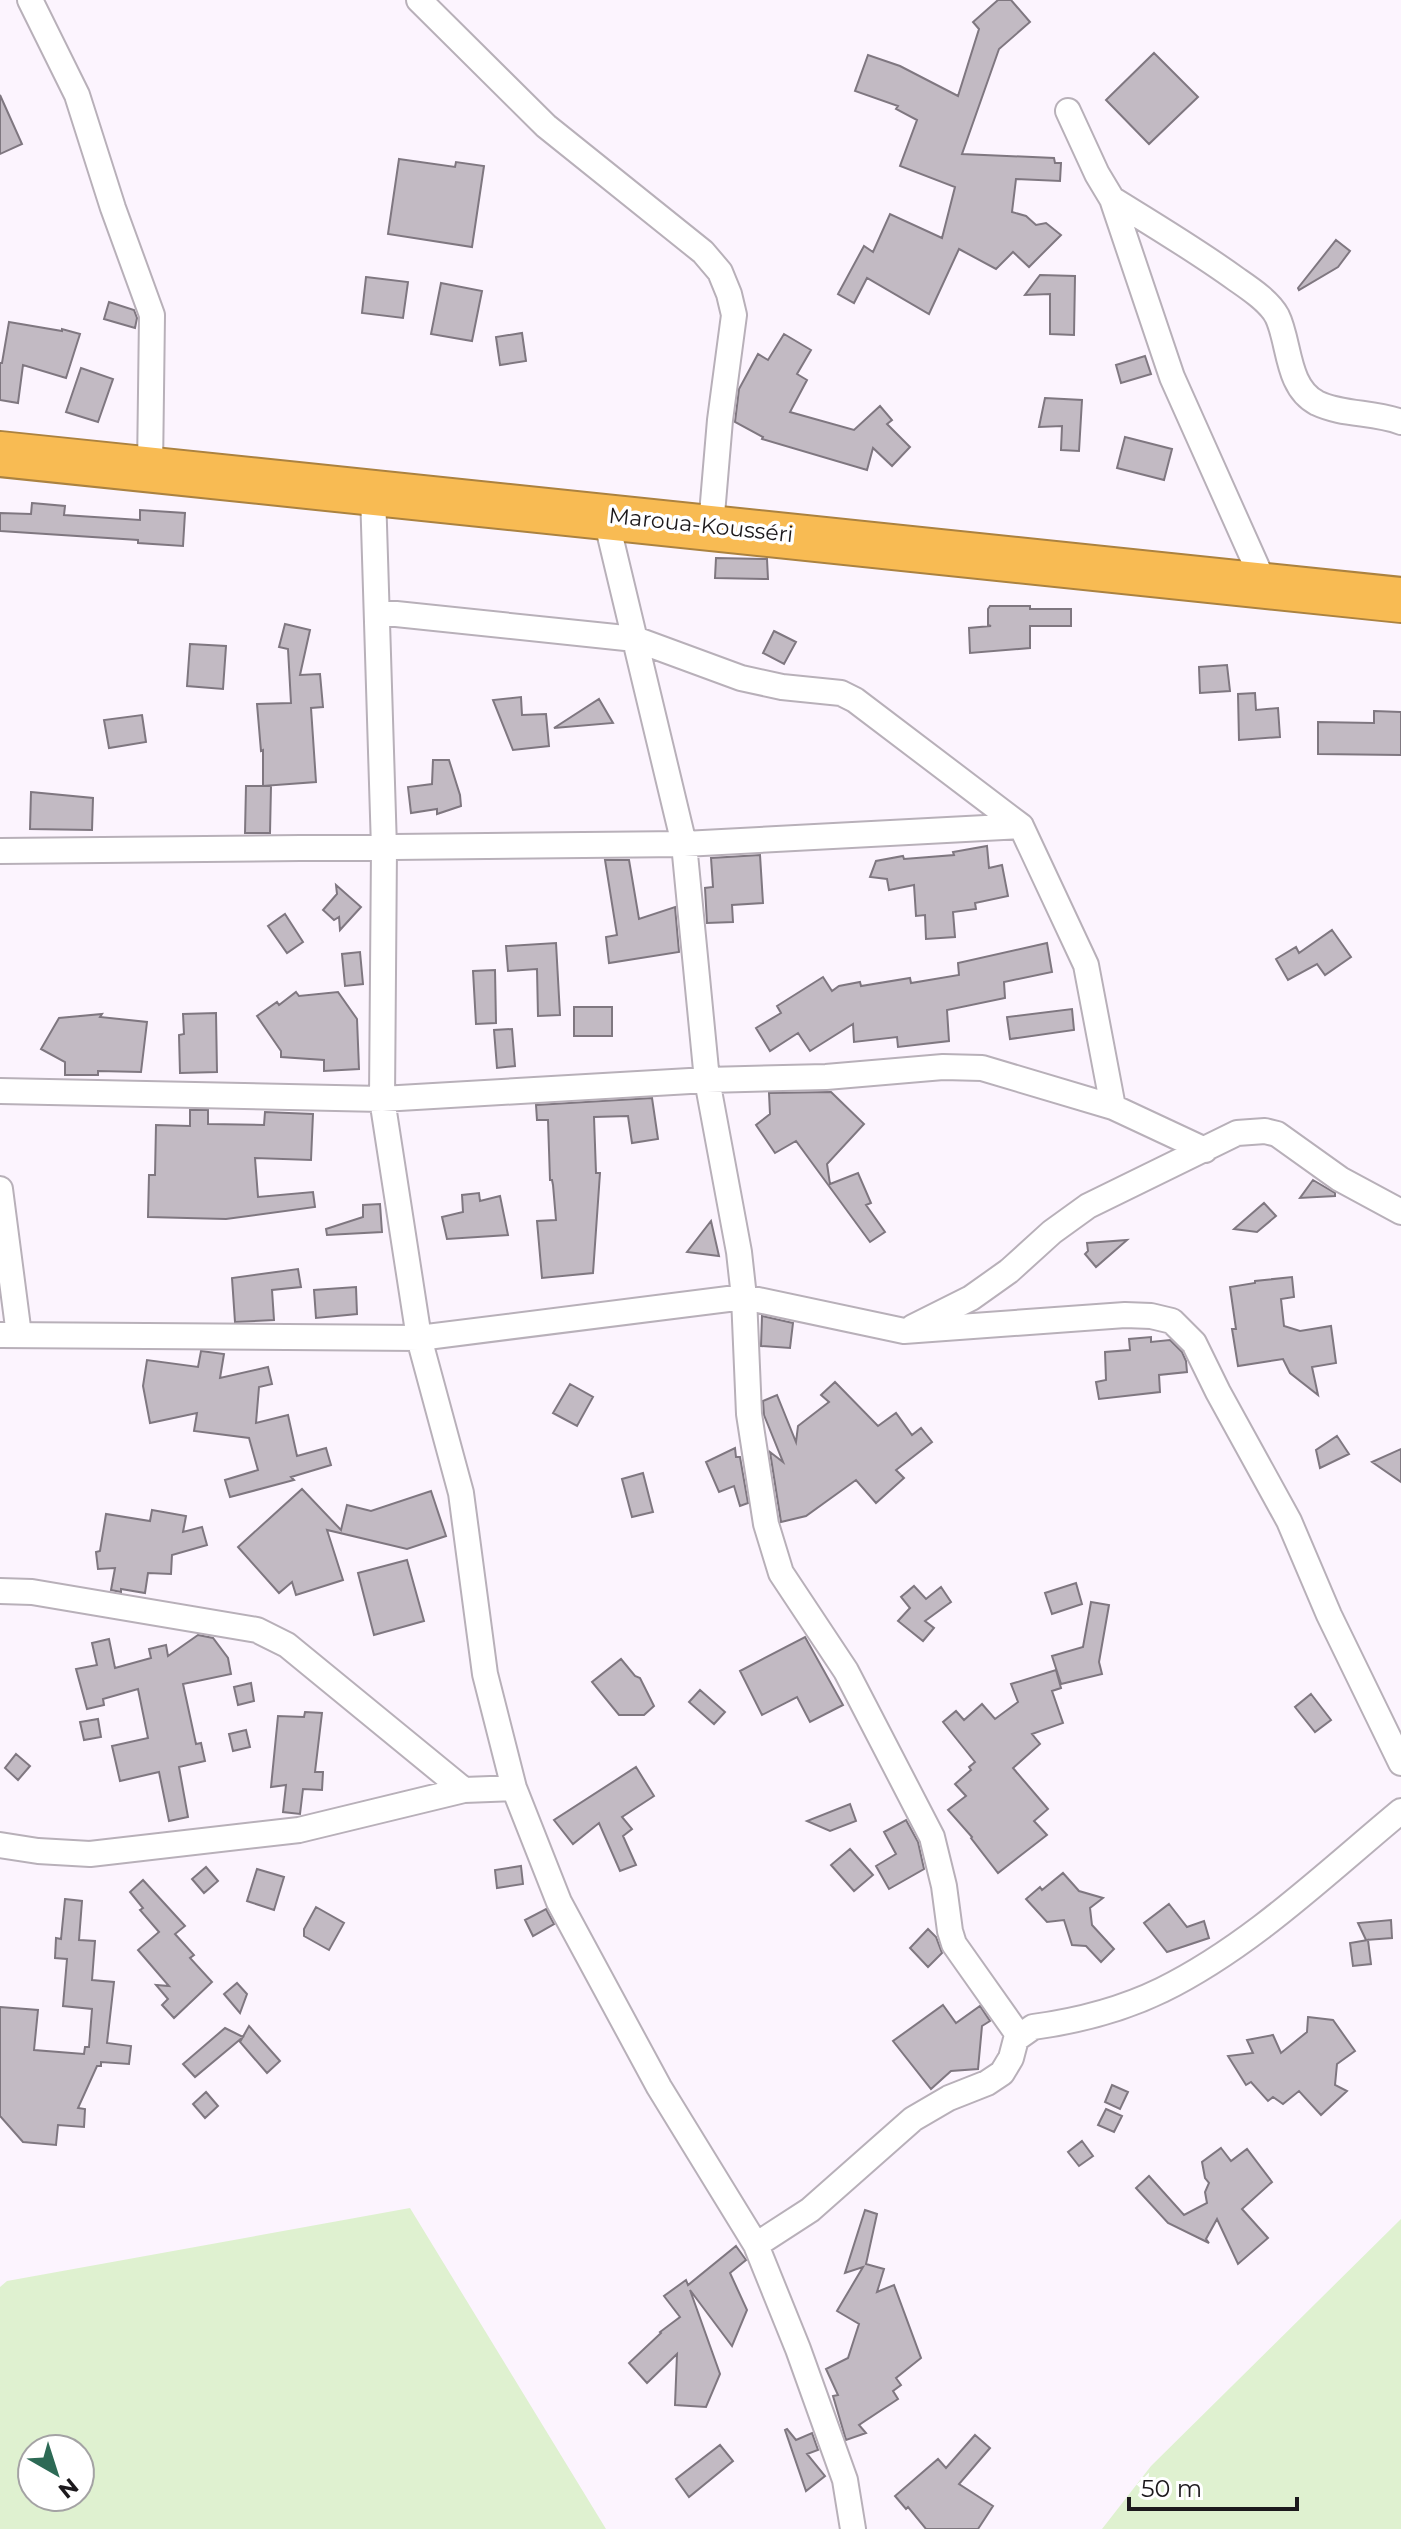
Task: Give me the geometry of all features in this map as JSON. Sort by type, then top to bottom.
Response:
[{"type":"highway","name":"Maroua-Kousséri","points":[[0,454],[1401,600]]},
{"type":"street","points":[[30,0],[77,95],[152,315],[150,469]]},
{"type":"street","points":[[419,0],[546,126],[703,252],[720,272],[734,315],[720,420],[711,526]]},
{"type":"street","points":[[1068,111],[1112,199],[1172,377],[1265,585]]},
{"type":"street","points":[[1112,199],[1199,252],[1255,292],[1276,315],[1302,390],[1317,403],[1360,414],[1383,415],[1401,422]]},
{"type":"street","points":[[373,493],[384,848],[382,1099],[419,1338],[461,1493],[485,1674],[514,1788],[559,1902],[659,2087],[756,2245],[798,2349],[845,2480],[853,2529]]},
{"type":"street","points":[[605,515],[684,844],[707,1080],[739,1252],[749,1414],[766,1524],[781,1573],[846,1671],[932,1837],[954,1944],[1019,2036]]},
{"type":"street","points":[[377,612],[635,639],[741,678],[782,687],[841,693],[855,700],[1021,826],[1086,965],[1113,1107]]},
{"type":"street","points":[[0,851],[684,844],[1021,826]]},
{"type":"street","points":[[0,1091],[382,1099],[707,1080],[826,1077],[943,1067],[982,1068],[1113,1107],[1205,1150]]},
{"type":"street","points":[[904,1331],[971,1298],[1088,1206],[1237,1133],[1265,1131],[1277,1134],[1340,1179],[1401,1212]]},
{"type":"street","points":[[0,1189],[9,1335],[419,1338],[744,1297],[904,1331],[1125,1315],[1172,1321],[1194,1343],[1289,1521],[1329,1615],[1401,1763]]},
{"type":"street","points":[[0,1591],[32,1592],[257,1630],[287,1645],[464,1790]]},
{"type":"street","points":[[0,1845],[90,1854],[299,1830],[464,1790],[514,1788]]},
{"type":"street","points":[[756,2245],[810,2210],[913,2119],[1002,2073],[1019,2036],[1033,2027],[1098,2015],[1159,1992],[1195,1973],[1256,1930],[1401,1811]]},
{"type":"green space","points":[[410,2208],[606,2529],[0,2529],[0,2287],[7,2281]]},
{"type":"green space","points":[[1401,2219],[1401,2529],[1102,2529],[1151,2466]]},
{"type":"building","points":[[998,0],[1011,0],[1030,22],[999,49],[962,154],[1054,158],[1055,163],[1061,163],[1060,181],[1016,179],[1012,212],[1026,216],[1036,225],[1046,223],[1061,235],[1029,267],[1013,252],[996,269],[959,249],[929,314],[867,278],[854,303],[838,294],[864,246],[873,252],[890,214],[942,238],[955,187],[900,166],[917,120],[896,109],[898,106],[855,91],[868,55],[900,66],[958,96],[979,29],[973,22]]},
{"type":"building","points":[[1154,53],[1198,97],[1149,144],[1106,100]]},
{"type":"building","points":[[0,95],[22,144],[0,154]]},
{"type":"building","points":[[399,159],[455,167],[456,162],[484,166],[472,247],[388,234]]},
{"type":"building","points":[[1336,240],[1350,251],[1338,267],[1299,290],[1298,288]]},
{"type":"building","points":[[1040,275],[1075,276],[1074,335],[1050,334],[1050,294],[1025,295]]},
{"type":"building","points":[[366,277],[408,282],[403,318],[362,313]]},
{"type":"building","points":[[441,283],[482,291],[472,341],[431,334]]},
{"type":"building","points":[[109,302],[134,310],[137,318],[135,328],[104,319]]},
{"type":"building","points":[[9,322],[80,334],[66,378],[23,365],[18,403],[0,400],[0,363]]},
{"type":"building","points":[[522,333],[526,361],[500,365],[496,337]]},
{"type":"building","points":[[784,334],[811,350],[797,374],[807,380],[790,412],[854,430],[880,406],[892,420],[887,424],[910,447],[892,466],[873,448],[867,470],[762,439],[735,422],[739,389],[758,354],[768,360]]},
{"type":"building","points":[[1145,356],[1151,374],[1121,383],[1116,365]]},
{"type":"building","points":[[81,368],[113,379],[98,422],[66,412]]},
{"type":"building","points":[[1045,398],[1082,400],[1079,451],[1061,450],[1062,426],[1039,427]]},
{"type":"building","points":[[1125,437],[1172,449],[1164,480],[1117,468]]},
{"type":"building","points":[[32,503],[65,506],[64,515],[140,520],[140,510],[185,513],[183,546],[0,531],[0,513],[31,514]]},
{"type":"building","points":[[716,558],[767,559],[768,579],[715,578]]},
{"type":"building","points":[[990,606],[1071,609],[1071,626],[1030,626],[1030,648],[970,653],[969,628],[991,626],[988,625]]},
{"type":"building","points":[[285,624],[310,630],[300,675],[320,674],[323,707],[311,708],[316,782],[263,786],[263,750],[257,704],[291,703],[288,649],[279,647]]},
{"type":"building","points":[[774,631],[796,642],[784,664],[763,653]]},
{"type":"building","points":[[190,644],[226,646],[223,689],[187,686]]},
{"type":"building","points":[[1227,665],[1230,691],[1200,693],[1199,667]]},
{"type":"building","points":[[1255,693],[1256,710],[1278,708],[1280,737],[1239,740],[1238,694]]},
{"type":"building","points":[[521,697],[522,715],[546,714],[549,746],[513,750],[493,700]]},
{"type":"building","points":[[599,699],[613,723],[554,728]]},
{"type":"building","points":[[1374,711],[1401,712],[1401,755],[1318,754],[1318,722],[1374,723]]},
{"type":"building","points":[[142,715],[146,742],[109,748],[104,720]]},
{"type":"building","points":[[433,760],[449,760],[461,806],[437,814],[437,809],[411,813],[408,787],[432,784]]},
{"type":"building","points":[[246,786],[271,786],[270,833],[245,833]]},
{"type":"building","points":[[31,792],[93,798],[92,830],[30,829]]},
{"type":"building","points":[[987,846],[989,868],[1002,865],[1008,896],[975,903],[976,909],[953,912],[955,937],[926,939],[925,915],[916,916],[914,885],[889,890],[887,879],[870,877],[876,861],[903,856],[904,859],[954,855],[953,852]]},
{"type":"building","points":[[760,855],[763,903],[732,905],[733,922],[707,923],[705,888],[713,887],[711,858]]},
{"type":"building","points":[[605,860],[629,860],[639,919],[675,907],[679,952],[609,963],[606,937],[617,935]]},
{"type":"building","points":[[336,885],[361,907],[340,930],[339,917],[334,920],[323,910],[337,894]]},
{"type":"building","points":[[285,914],[303,942],[287,953],[268,926]]},
{"type":"building","points":[[1332,930],[1351,957],[1325,975],[1317,964],[1288,980],[1276,959],[1296,947],[1299,953]]},
{"type":"building","points":[[556,943],[560,1015],[538,1016],[537,969],[508,971],[506,946]]},
{"type":"building","points":[[1047,943],[1052,972],[1004,982],[1005,998],[947,1010],[949,1041],[898,1047],[897,1037],[854,1042],[853,1024],[810,1051],[798,1033],[770,1051],[756,1028],[781,1013],[777,1006],[823,977],[832,991],[839,986],[860,982],[861,986],[910,978],[911,983],[959,975],[958,963]]},
{"type":"building","points":[[360,952],[363,984],[345,986],[342,954]]},
{"type":"building","points":[[495,970],[496,1023],[476,1024],[473,971]]},
{"type":"building","points":[[296,992],[299,996],[338,992],[357,1019],[359,1069],[324,1071],[324,1060],[281,1057],[281,1051],[257,1016]]},
{"type":"building","points":[[574,1007],[612,1007],[612,1036],[574,1036]]},
{"type":"building","points":[[1072,1009],[1074,1030],[1010,1039],[1007,1017]]},
{"type":"building","points":[[216,1013],[217,1072],[180,1073],[179,1035],[184,1034],[183,1014]]},
{"type":"building","points":[[102,1014],[100,1017],[147,1022],[141,1072],[98,1071],[98,1075],[65,1075],[65,1062],[41,1049],[59,1018]]},
{"type":"building","points":[[512,1029],[515,1066],[497,1068],[494,1030]]},
{"type":"building","points":[[831,1092],[864,1124],[827,1164],[830,1184],[858,1173],[871,1203],[866,1205],[885,1232],[870,1242],[796,1141],[775,1153],[756,1125],[770,1114],[769,1093]]},
{"type":"building","points":[[652,1098],[658,1139],[632,1143],[628,1116],[594,1117],[596,1173],[600,1173],[593,1273],[542,1278],[537,1221],[556,1220],[550,1180],[548,1120],[537,1120],[536,1105]]},
{"type":"building","points":[[190,1110],[208,1110],[208,1124],[264,1125],[265,1112],[313,1114],[311,1160],[255,1158],[258,1197],[313,1192],[315,1207],[226,1219],[148,1217],[149,1175],[155,1175],[156,1125],[190,1126]]},
{"type":"building","points":[[1313,1180],[1335,1193],[1335,1196],[1300,1198]]},
{"type":"building","points":[[479,1193],[480,1201],[500,1196],[508,1235],[447,1239],[442,1217],[463,1212],[462,1195]]},
{"type":"building","points":[[1264,1203],[1276,1216],[1257,1232],[1234,1229]]},
{"type":"building","points":[[380,1204],[382,1232],[327,1235],[326,1229],[363,1217],[363,1205]]},
{"type":"building","points":[[711,1221],[719,1256],[687,1252]]},
{"type":"building","points":[[1127,1240],[1096,1267],[1085,1254],[1088,1251],[1087,1243]]},
{"type":"building","points":[[298,1269],[301,1287],[272,1290],[274,1320],[235,1322],[232,1278]]},
{"type":"building","points":[[1292,1277],[1294,1297],[1281,1299],[1284,1326],[1300,1331],[1331,1326],[1336,1363],[1312,1367],[1318,1395],[1290,1373],[1283,1359],[1238,1366],[1230,1287]]},
{"type":"building","points":[[356,1287],[357,1314],[316,1318],[314,1290]]},
{"type":"building","points":[[762,1316],[793,1323],[790,1348],[761,1346]]},
{"type":"building","points":[[1151,1337],[1151,1342],[1170,1340],[1182,1352],[1187,1372],[1159,1375],[1160,1392],[1099,1399],[1096,1382],[1106,1380],[1105,1352],[1130,1350],[1129,1339]]},
{"type":"building","points":[[201,1351],[224,1354],[220,1378],[268,1367],[272,1384],[259,1387],[256,1423],[288,1415],[297,1456],[326,1448],[331,1465],[291,1477],[294,1480],[230,1497],[225,1480],[258,1470],[249,1438],[194,1431],[197,1413],[150,1423],[143,1386],[147,1360],[198,1367]]},
{"type":"building","points":[[835,1382],[878,1426],[896,1413],[912,1435],[921,1428],[932,1442],[896,1470],[904,1478],[876,1503],[856,1480],[806,1516],[781,1522],[770,1452],[783,1462],[764,1415],[763,1401],[777,1395],[796,1442],[798,1426],[829,1402],[821,1395]]},
{"type":"building","points":[[570,1384],[593,1397],[577,1426],[553,1413]]},
{"type":"building","points":[[1337,1436],[1349,1454],[1320,1468],[1316,1450]]},
{"type":"building","points":[[735,1448],[736,1457],[740,1457],[748,1503],[740,1506],[734,1486],[719,1492],[706,1462]]},
{"type":"building","points":[[1401,1449],[1401,1482],[1372,1462]]},
{"type":"building","points":[[643,1473],[653,1512],[632,1517],[622,1479]]},
{"type":"building","points":[[302,1489],[341,1530],[347,1505],[371,1511],[431,1491],[446,1536],[407,1549],[327,1530],[343,1580],[296,1595],[292,1582],[279,1593],[238,1547]]},
{"type":"building","points":[[152,1510],[186,1516],[183,1532],[202,1527],[207,1545],[172,1555],[171,1574],[148,1573],[145,1593],[111,1590],[115,1568],[98,1569],[96,1552],[100,1551],[106,1514],[150,1521]]},
{"type":"building","points":[[407,1560],[424,1621],[374,1635],[358,1573]]},
{"type":"building","points":[[1076,1583],[1082,1604],[1052,1614],[1045,1593]]},
{"type":"building","points":[[914,1586],[926,1599],[941,1587],[951,1602],[925,1621],[934,1628],[923,1641],[898,1621],[910,1608],[901,1597]]},
{"type":"building","points":[[1091,1602],[1109,1605],[1099,1662],[1102,1674],[1061,1684],[1052,1656],[1083,1647]]},
{"type":"building","points":[[198,1635],[213,1638],[228,1658],[231,1674],[183,1684],[196,1744],[201,1743],[205,1761],[179,1767],[188,1817],[169,1821],[159,1772],[120,1781],[112,1746],[148,1738],[138,1689],[103,1699],[104,1705],[87,1709],[76,1669],[97,1665],[92,1643],[109,1639],[115,1668],[151,1658],[149,1649],[166,1645],[168,1656]]},
{"type":"building","points":[[805,1637],[843,1705],[810,1722],[797,1697],[762,1715],[740,1671]]},
{"type":"building","points":[[621,1659],[640,1678],[654,1706],[644,1715],[619,1715],[592,1682]]},
{"type":"building","points":[[1056,1670],[1061,1688],[1052,1691],[1063,1723],[1032,1734],[1040,1744],[1013,1768],[1048,1809],[1034,1821],[1047,1835],[998,1873],[948,1810],[966,1796],[955,1784],[971,1770],[969,1767],[975,1762],[943,1722],[956,1711],[964,1720],[982,1704],[995,1719],[1018,1702],[1011,1684]]},
{"type":"building","points":[[251,1683],[254,1701],[238,1705],[234,1687]]},
{"type":"building","points":[[700,1690],[725,1712],[714,1724],[689,1702]]},
{"type":"building","points":[[1311,1694],[1331,1720],[1315,1732],[1295,1707]]},
{"type":"building","points":[[305,1712],[322,1713],[315,1772],[323,1772],[322,1790],[303,1789],[300,1814],[283,1812],[286,1785],[271,1787],[278,1716],[304,1717]]},
{"type":"building","points":[[98,1719],[101,1737],[84,1740],[80,1722]]},
{"type":"building","points":[[246,1730],[250,1747],[233,1751],[229,1734]]},
{"type":"building","points":[[16,1754],[30,1766],[18,1780],[5,1768]]},
{"type":"building","points":[[636,1767],[654,1796],[622,1817],[632,1829],[623,1836],[636,1865],[620,1871],[599,1823],[573,1844],[554,1820]]},
{"type":"building","points":[[850,1804],[856,1821],[830,1831],[807,1821]]},
{"type":"building","points":[[906,1820],[918,1842],[924,1869],[889,1889],[876,1866],[896,1854],[884,1832]]},
{"type":"building","points":[[850,1849],[873,1875],[854,1891],[831,1865]]},
{"type":"building","points":[[521,1866],[523,1884],[497,1888],[495,1870]]},
{"type":"building","points":[[206,1867],[218,1881],[204,1893],[192,1879]]},
{"type":"building","points":[[257,1869],[284,1877],[274,1910],[247,1901]]},
{"type":"building","points":[[1063,1873],[1079,1891],[1103,1898],[1090,1908],[1092,1925],[1114,1949],[1101,1962],[1086,1946],[1072,1945],[1064,1920],[1047,1922],[1026,1899]]},
{"type":"building","points":[[143,1880],[185,1926],[175,1934],[194,1955],[190,1958],[212,1982],[174,2018],[162,2005],[168,1999],[156,1985],[169,1986],[138,1950],[159,1932],[140,1910],[143,1908],[130,1892]]},
{"type":"building","points":[[65,1899],[82,1901],[79,1940],[95,1941],[92,1980],[114,1982],[107,2043],[131,2046],[129,2064],[101,2062],[101,2066],[97,2066],[78,2108],[85,2109],[84,2127],[58,2125],[56,2145],[23,2142],[0,2116],[0,2007],[38,2010],[34,2050],[84,2054],[85,2047],[89,2047],[92,2009],[63,2006],[67,1959],[55,1958],[56,1938],[61,1939]]},
{"type":"building","points":[[1169,1904],[1187,1927],[1204,1921],[1209,1938],[1167,1952],[1144,1923]]},
{"type":"building","points":[[316,1907],[344,1923],[329,1950],[304,1936],[304,1929]]},
{"type":"building","points":[[546,1909],[554,1924],[533,1936],[525,1920]]},
{"type":"building","points":[[1391,1920],[1392,1938],[1366,1940],[1358,1923]]},
{"type":"building","points":[[928,1929],[936,1937],[942,1953],[928,1967],[910,1948]]},
{"type":"building","points":[[1368,1940],[1371,1964],[1353,1966],[1350,1943]]},
{"type":"building","points":[[237,1983],[247,1994],[240,2013],[224,1994]]},
{"type":"building","points":[[943,2005],[956,2023],[980,2006],[990,2021],[982,2026],[978,2069],[951,2071],[931,2089],[893,2041]]},
{"type":"building","points":[[1308,2017],[1333,2020],[1355,2051],[1337,2064],[1335,2085],[1347,2091],[1321,2115],[1299,2091],[1283,2104],[1273,2097],[1268,2101],[1251,2082],[1246,2085],[1228,2056],[1253,2053],[1247,2040],[1273,2035],[1281,2053],[1307,2032]]},
{"type":"building","points":[[249,2026],[280,2061],[267,2073],[240,2042]]},
{"type":"building","points":[[225,2028],[243,2037],[195,2077],[183,2064]]},
{"type":"building","points":[[1112,2085],[1128,2092],[1120,2109],[1105,2102]]},
{"type":"building","points":[[206,2092],[218,2106],[205,2118],[193,2104]]},
{"type":"building","points":[[1106,2109],[1122,2116],[1114,2132],[1098,2125]]},
{"type":"building","points":[[1082,2141],[1093,2156],[1079,2166],[1068,2152]]},
{"type":"building","points":[[1221,2148],[1231,2161],[1247,2149],[1272,2182],[1242,2209],[1268,2238],[1238,2264],[1217,2219],[1206,2239],[1209,2243],[1168,2223],[1136,2188],[1149,2176],[1184,2215],[1207,2203],[1205,2192],[1209,2183],[1202,2162]]},
{"type":"building","points":[[865,2210],[877,2214],[866,2264],[884,2269],[877,2292],[894,2285],[921,2358],[896,2378],[901,2385],[893,2391],[898,2399],[859,2425],[866,2433],[846,2440],[833,2396],[838,2395],[826,2369],[848,2358],[859,2324],[837,2311],[863,2267],[845,2273]]},
{"type":"building","points":[[736,2246],[746,2260],[730,2273],[747,2310],[732,2346],[690,2290],[720,2374],[706,2407],[675,2405],[677,2354],[647,2383],[629,2363],[680,2317],[664,2296],[686,2280],[688,2285]]},
{"type":"building","points":[[785,2430],[796,2440],[812,2433],[818,2450],[807,2454],[825,2476],[806,2491]]},
{"type":"building","points":[[975,2435],[990,2448],[959,2484],[993,2506],[978,2529],[926,2529],[895,2496],[938,2459],[946,2468]]},
{"type":"building","points":[[720,2445],[733,2461],[689,2497],[676,2479]]}]
